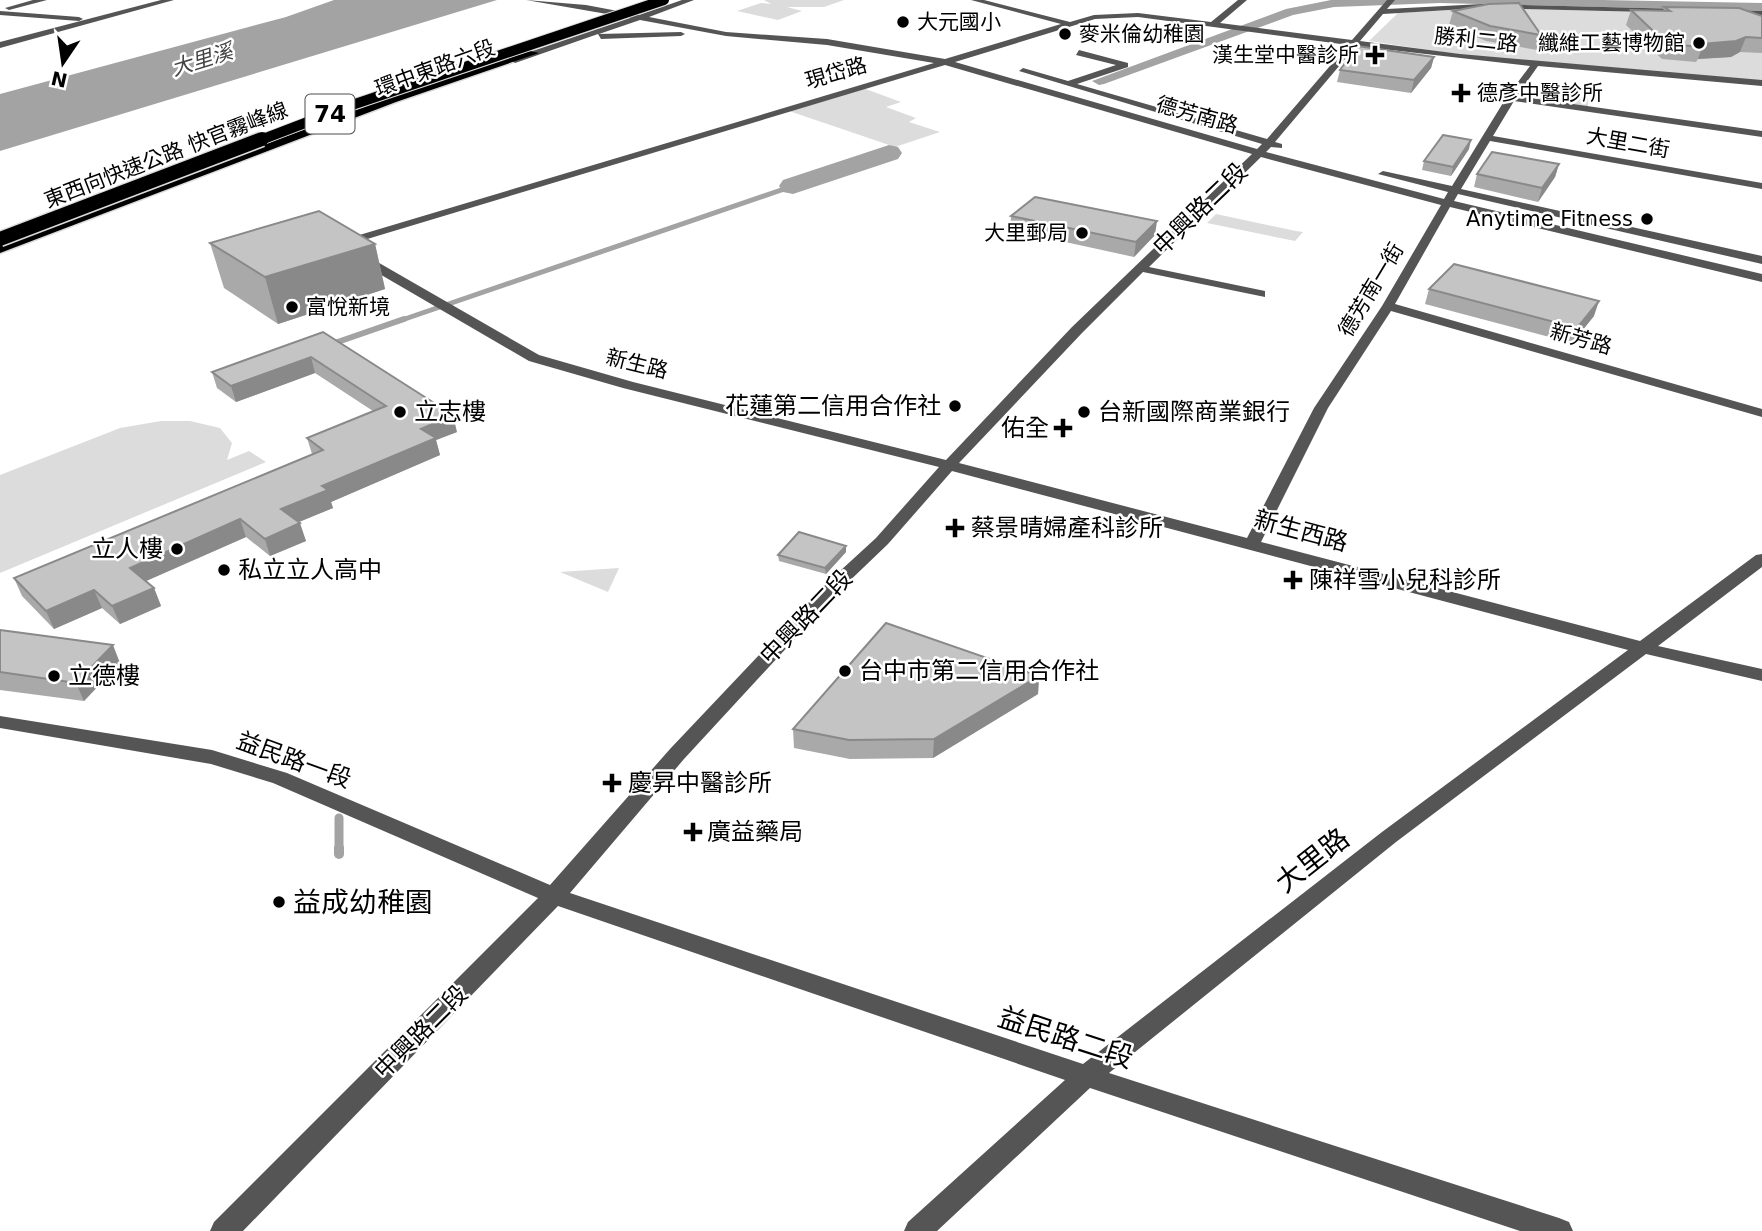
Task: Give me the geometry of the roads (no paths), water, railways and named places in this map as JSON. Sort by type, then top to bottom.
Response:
[{"type":"highway","name":"東西向快速公路 快官霧峰線","points":[[0,239],[352,105],[660,4]]},
{"type":"highway","name":"東西向快速公路 快官霧峰線","points":[[90,191],[420,71],[635,8]]},
{"type":"highway","points":[[0,250],[392,100],[534,53]]},
{"type":"street","points":[[0,12],[43,0]]},
{"type":"street","points":[[0,45],[170,0]]},
{"type":"street","points":[[530,0],[617,13]]},
{"type":"street","name":"德芳南路","points":[[589,0],[635,8],[726,34],[827,42],[946,62],[1762,278]]},
{"type":"street","name":"環中東路六段","points":[[0,233],[380,91],[617,13],[690,0]]},
{"type":"street","points":[[975,0],[1069,24]]},
{"type":"street","points":[[1213,25],[1243,0]]},
{"type":"street","name":"中興路二段","points":[[225,1231],[554,896],[677,754],[834,586],[882,541],[949,465],[1139,268],[1264,148],[1390,2]]},
{"type":"street","points":[[1380,12],[1499,3],[1692,11]]},
{"type":"street","points":[[660,4],[696,20],[838,35],[980,60]]},
{"type":"street","name":"環中東路六段","points":[[534,53],[583,36],[635,8]]},
{"type":"street","points":[[0,12],[93,20]]},
{"type":"street","points":[[1715,12],[1762,13]]},
{"type":"street","name":"現岱路","points":[[338,244],[1094,17],[1127,15],[1355,44]]},
{"type":"street","points":[[583,36],[726,34]]},
{"type":"street","name":"勝利二路","points":[[1355,44],[1535,65],[1762,83]]},
{"type":"street","points":[[1071,83],[1125,65],[1079,53]]},
{"type":"street","name":"德芳南一街","points":[[1252,544],[1321,408],[1388,306],[1450,197],[1511,98],[1535,65]]},
{"type":"street","name":"德芳南路","points":[[1016,69],[1071,83],[1264,148]]},
{"type":"street","points":[[1511,98],[1762,134]]},
{"type":"street","name":"大里二街","points":[[1488,138],[1762,186]]},
{"type":"street","name":"德芳南路","points":[[1450,197],[1762,260]]},
{"type":"street","name":"新生路","points":[[338,244],[534,358],[628,385],[949,465]]},
{"type":"street","points":[[1139,268],[1261,294]]},
{"type":"street","name":"新芳路","points":[[1388,306],[1762,413]]},
{"type":"street","name":"新生西路","points":[[949,465],[1643,648],[1762,675]]},
{"type":"street","name":"大里路","points":[[918,1231],[1086,1076],[1389,837],[1762,559]]},
{"type":"street","name":"益民路一段","points":[[0,722],[212,757],[280,778],[554,896]]},
{"type":"street","name":"益民路二段","points":[[554,896],[1086,1076],[1559,1231]]},
{"type":"water","name":"大里溪","points":[[334,0],[497,0],[0,151],[0,94],[286,17]]},
{"type":"waterway","points":[[1099,81],[1290,12],[1334,3],[1440,0],[1762,7]]},
{"type":"waterway","points":[[793,186],[889,153]]},
{"type":"waterway","points":[[399,321],[793,186]]},
{"type":"waterway","points":[[329,345],[404,319]]},
{"type":"waterway","points":[[339,818],[339,854]]},
{"type":"place","name":"大元國小","points":[[903,22]]},
{"type":"place","name":"麥米倫幼稚園","points":[[1065,34]]},
{"type":"place","name":"纖維工藝博物館","points":[[1699,43]]},
{"type":"place","name":"漢生堂中醫診所","points":[[1375,55]]},
{"type":"place","name":"德彥中醫診所","points":[[1461,93]]},
{"type":"place","name":"Anytime Fitness","points":[[1647,219]]},
{"type":"place","name":"大里郵局","points":[[1082,233]]},
{"type":"place","name":"富悅新境","points":[[292,307]]},
{"type":"place","name":"花蓮第二信用合作社","points":[[955,406]]},
{"type":"place","name":"立志樓","points":[[400,412]]},
{"type":"place","name":"台新國際商業銀行","points":[[1084,412]]},
{"type":"place","name":"佑全","points":[[1063,428]]},
{"type":"place","name":"蔡景晴婦產科診所","points":[[955,528]]},
{"type":"place","name":"立人樓","points":[[177,549]]},
{"type":"place","name":"私立立人高中","points":[[224,570]]},
{"type":"place","name":"陳祥雪小兒科診所","points":[[1293,580]]},
{"type":"place","name":"台中市第二信用合作社","points":[[845,671]]},
{"type":"place","name":"立德樓","points":[[54,676]]},
{"type":"place","name":"慶昇中醫診所","points":[[612,783]]},
{"type":"place","name":"廣益藥局","points":[[693,832]]},
{"type":"place","name":"益成幼稚園","points":[[279,902]]}]
